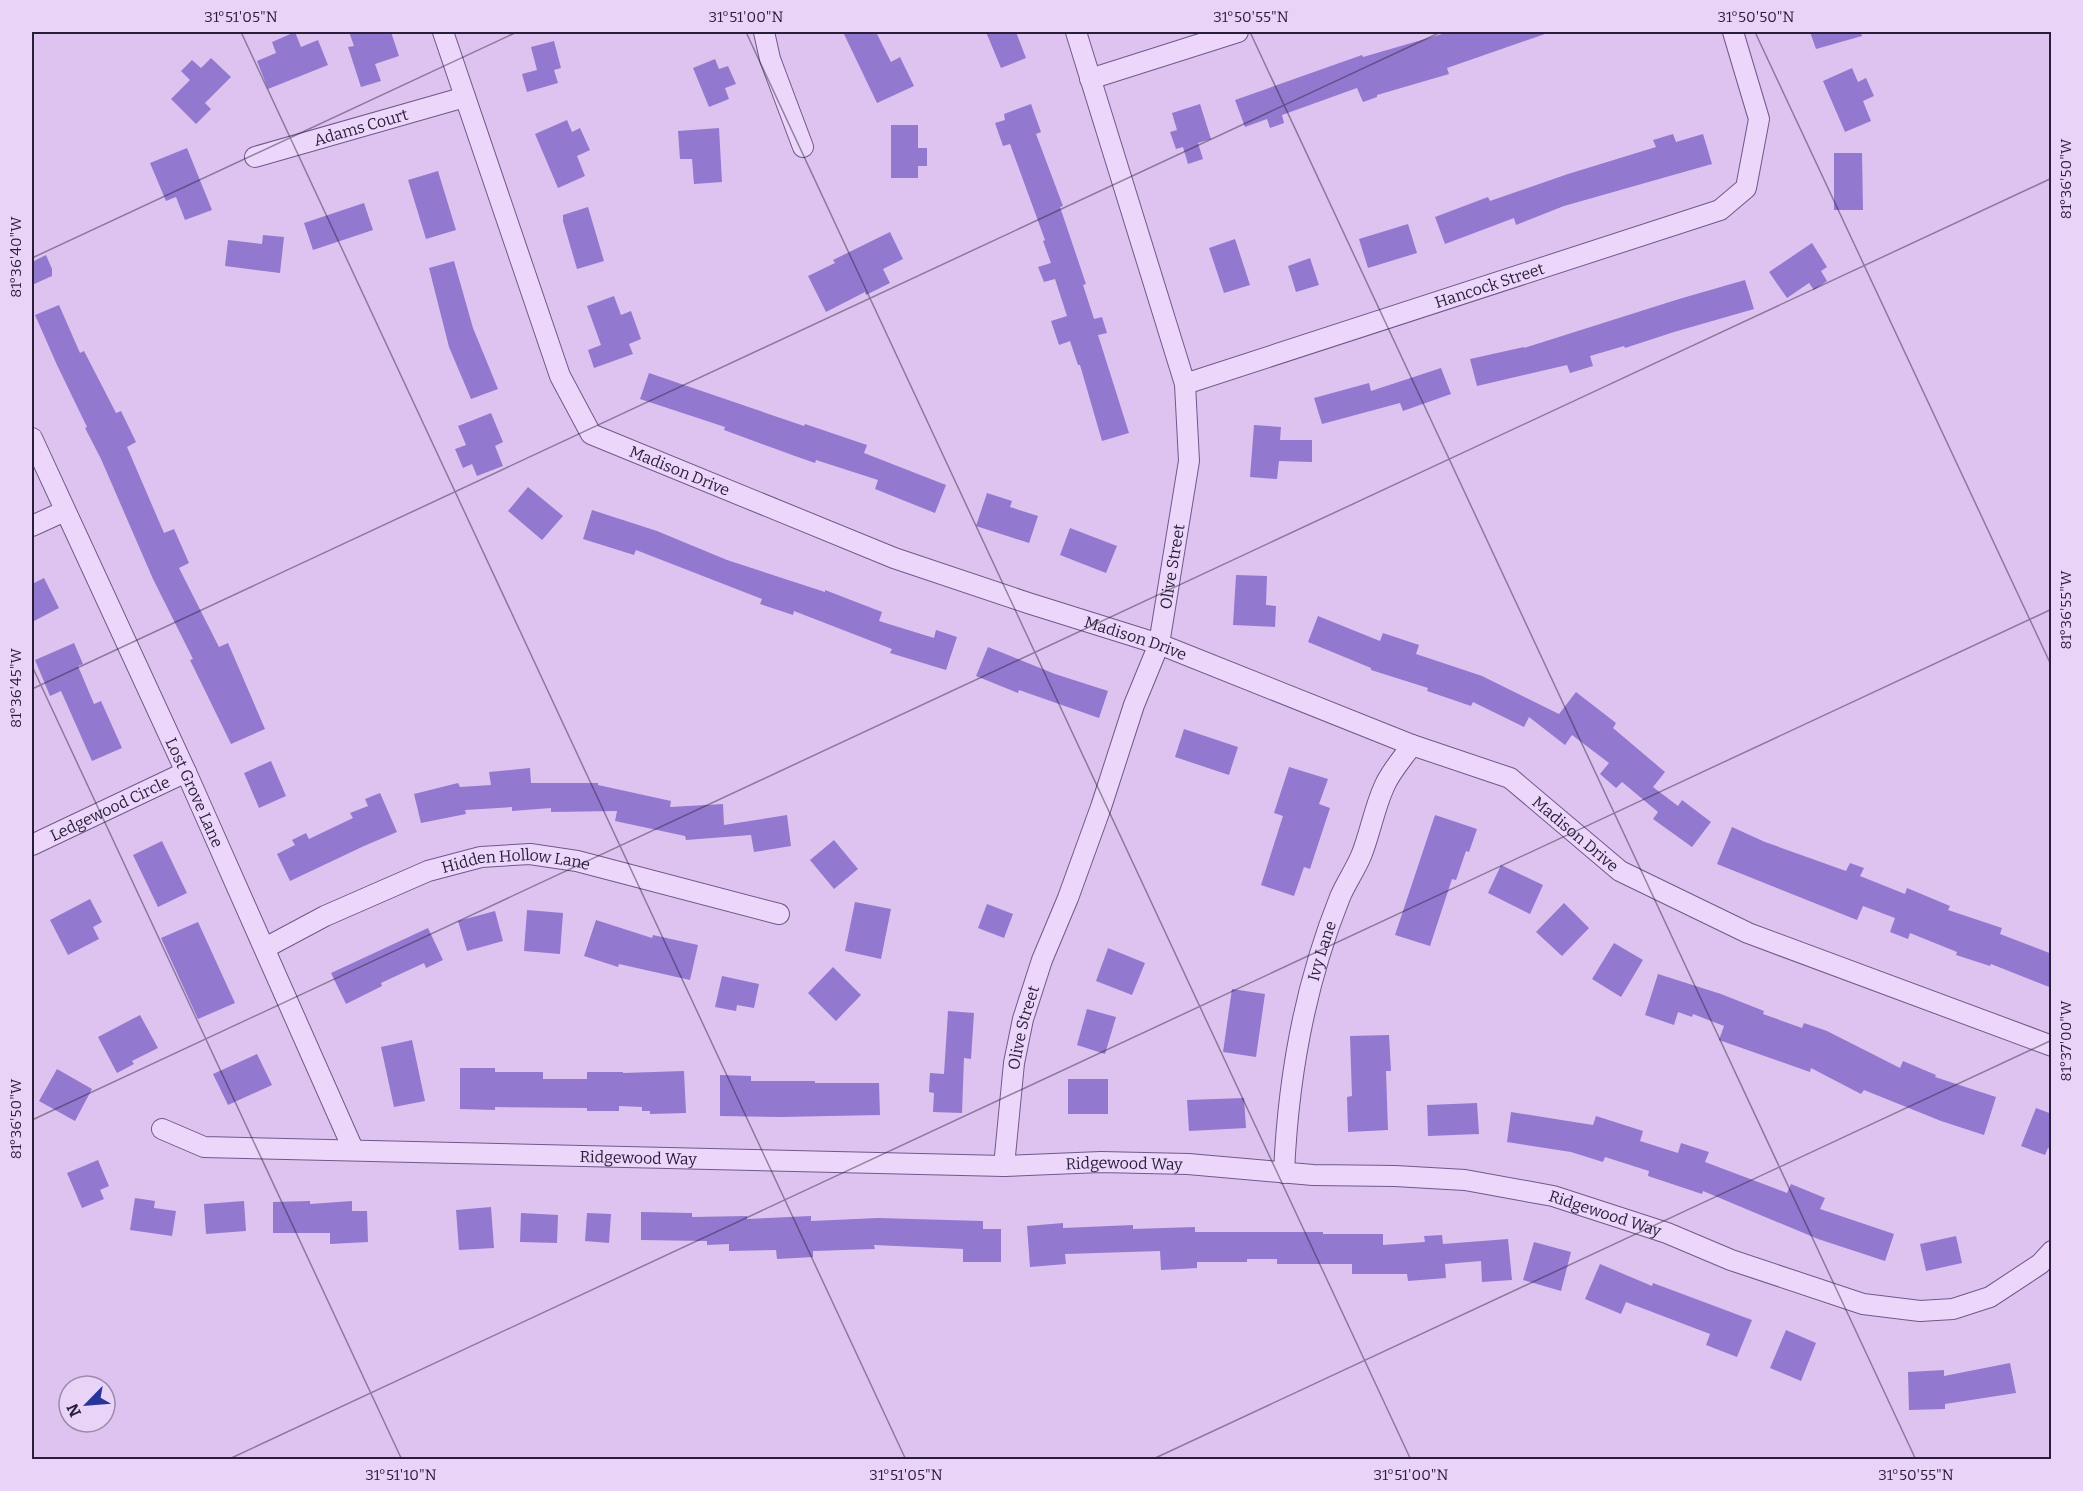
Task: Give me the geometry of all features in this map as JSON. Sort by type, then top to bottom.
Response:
[{"type":"street","name":"Madison Drive","points":[[443,32],[560,376],[591,434],[894,558],[1159,644],[1412,745],[1510,778],[1620,871],[1748,933],[2052,1047]]},
{"type":"street","points":[[764,32],[770,58],[803,147]]},
{"type":"street","name":"Olive Street","points":[[1004,1166],[1014,1063],[1023,1019],[1042,960],[1068,898],[1101,807],[1134,705],[1159,644],[1188,461],[1185,384],[1076,32]]},
{"type":"street","points":[[1090,79],[1238,32]]},
{"type":"street","name":"Hancock Street","points":[[1185,384],[1720,210],[1746,188],[1759,119],[1733,32]]},
{"type":"street","name":"Adams Court","points":[[255,157],[465,97]]},
{"type":"street","name":"Lost Grove Lane","points":[[32,438],[186,772],[353,1149]]},
{"type":"street","points":[[32,526],[64,511]]},
{"type":"street","name":"Ivy Lane","points":[[1284,1173],[1286,1122],[1294,1062],[1302,1022],[1326,934],[1341,895],[1361,855],[1384,785],[1412,745]]},
{"type":"street","name":"Ledgewood Circle","points":[[32,845],[186,772]]},
{"type":"street","name":"Hidden Hollow Lane","points":[[265,948],[325,916],[428,871],[481,857],[530,854],[577,861],[779,914]]},
{"type":"street","name":"Ridgewood Way","points":[[162,1129],[204,1147],[1004,1166],[1101,1162],[1188,1164],[1313,1175],[1465,1180],[1553,1196],[1667,1233],[1731,1260],[1863,1304],[1920,1311],[1953,1309],[1990,1297],[2040,1264],[2052,1251]]},
{"type":"building","points":[[295,32],[301,47],[318,40],[328,65],[268,89],[257,61],[276,53],[272,42]]},
{"type":"building","points":[[349,32],[391,32],[399,56],[375,64],[381,81],[361,87],[348,47],[354,46]]},
{"type":"building","points":[[843,32],[876,32],[891,62],[900,57],[914,86],[877,103]]},
{"type":"building","points":[[986,32],[1016,32],[1026,58],[1001,68]]},
{"type":"building","points":[[1449,32],[1545,32],[1545,34],[1447,68],[1449,74],[1377,95],[1363,102],[1357,88],[1282,115],[1284,123],[1270,128],[1267,119],[1245,127],[1235,100],[1362,55],[1363,57]]},
{"type":"building","points":[[1810,32],[1861,32],[1862,36],[1816,49]]},
{"type":"building","points":[[554,41],[561,68],[554,70],[558,83],[527,92],[522,74],[537,70],[531,47]]},
{"type":"building","points":[[211,58],[231,77],[205,103],[211,109],[196,124],[171,99],[190,80],[181,71],[192,60],[201,68]]},
{"type":"building","points":[[715,59],[719,69],[728,66],[736,84],[725,88],[729,99],[709,107],[693,68]]},
{"type":"building","points":[[1852,68],[1858,82],[1866,78],[1874,96],[1863,101],[1871,121],[1845,132],[1823,81]]},
{"type":"building","points":[[1031,104],[1041,132],[1036,134],[1063,206],[1060,207],[1086,284],[1083,285],[1094,319],[1102,317],[1107,333],[1098,335],[1129,433],[1102,441],[1080,365],[1078,365],[1070,341],[1059,345],[1051,321],[1067,316],[1055,279],[1044,282],[1038,267],[1051,263],[1043,241],[1045,240],[1010,144],[1003,146],[995,123],[1005,120],[1004,114]]},
{"type":"building","points":[[1200,104],[1211,139],[1198,143],[1203,159],[1188,164],[1183,147],[1176,149],[1170,132],[1177,130],[1172,113]]},
{"type":"building","points":[[567,120],[572,132],[580,128],[590,150],[577,156],[585,176],[558,188],[535,134]]},
{"type":"building","points":[[891,125],[918,125],[918,148],[927,148],[927,166],[918,166],[918,178],[891,178]]},
{"type":"building","points":[[719,128],[722,182],[694,184],[692,159],[680,159],[678,131]]},
{"type":"building","points":[[1673,134],[1676,142],[1703,134],[1712,164],[1564,206],[1516,225],[1514,218],[1445,244],[1435,217],[1488,197],[1490,201],[1656,147],[1653,140]]},
{"type":"building","points":[[187,148],[212,210],[185,220],[176,197],[166,201],[150,163]]},
{"type":"building","points":[[1834,153],[1862,153],[1863,210],[1834,210]]},
{"type":"building","points":[[438,171],[456,230],[426,239],[408,180]]},
{"type":"building","points":[[364,203],[373,230],[313,250],[304,223]]},
{"type":"building","points":[[588,207],[604,261],[577,269],[563,215]]},
{"type":"building","points":[[1408,224],[1417,253],[1368,268],[1359,239]]},
{"type":"building","points":[[890,232],[903,259],[883,269],[890,283],[866,295],[865,292],[826,312],[808,276],[835,263],[833,260]]},
{"type":"building","points":[[263,235],[284,237],[280,273],[225,266],[228,240],[262,244]]},
{"type":"building","points":[[1235,239],[1250,285],[1224,293],[1209,248]]},
{"type":"building","points":[[1812,243],[1827,267],[1821,271],[1827,281],[1814,290],[1809,283],[1787,298],[1769,272]]},
{"type":"building","points":[[46,255],[52,269],[52,276],[32,285],[32,262]]},
{"type":"building","points":[[1310,258],[1319,285],[1296,292],[1288,266]]},
{"type":"building","points":[[454,261],[473,328],[498,389],[471,399],[449,347],[429,268]]},
{"type":"building","points":[[1745,280],[1754,309],[1625,348],[1624,346],[1590,356],[1593,366],[1570,373],[1567,365],[1477,386],[1470,359],[1524,348]]},
{"type":"building","points":[[614,296],[621,315],[631,311],[641,339],[629,344],[633,354],[594,368],[588,350],[601,345],[587,306]]},
{"type":"building","points":[[59,305],[80,353],[84,351],[116,413],[121,411],[136,442],[127,447],[164,533],[174,529],[189,563],[179,568],[219,647],[228,643],[265,729],[231,744],[190,660],[193,659],[153,579],[35,315]]},
{"type":"building","points":[[1441,368],[1451,394],[1403,411],[1400,403],[1322,424],[1314,398],[1369,383],[1371,391]]},
{"type":"building","points":[[649,373],[867,445],[864,453],[946,485],[935,513],[875,489],[878,480],[816,460],[815,463],[724,430],[725,427],[640,399]]},
{"type":"building","points":[[491,413],[503,442],[495,446],[503,466],[477,476],[472,464],[463,468],[455,449],[466,445],[458,426]]},
{"type":"building","points":[[1254,425],[1281,427],[1280,440],[1312,440],[1312,462],[1279,461],[1277,479],[1250,477]]},
{"type":"building","points":[[528,487],[563,516],[542,540],[508,511]]},
{"type":"building","points":[[987,493],[1012,501],[1010,507],[1038,516],[1029,543],[976,526]]},
{"type":"building","points":[[592,510],[657,531],[727,560],[825,592],[825,590],[882,612],[879,621],[934,638],[936,630],[957,637],[946,670],[890,653],[892,649],[794,611],[793,615],[760,604],[762,599],[636,550],[634,555],[583,539]]},
{"type":"building","points":[[1070,528],[1117,546],[1106,573],[1060,555]]},
{"type":"building","points":[[1236,575],[1267,576],[1266,605],[1276,606],[1275,627],[1233,625]]},
{"type":"building","points":[[44,578],[59,608],[32,622],[32,584]]},
{"type":"building","points":[[1318,616],[1380,641],[1383,633],[1419,645],[1416,654],[1482,676],[1559,714],[1576,692],[1616,723],[1613,728],[1665,772],[1653,787],[1678,806],[1682,800],[1711,822],[1692,847],[1653,819],[1658,812],[1622,782],[1616,788],[1600,774],[1609,763],[1572,735],[1565,745],[1529,717],[1524,727],[1473,702],[1471,706],[1427,691],[1428,688],[1371,670],[1371,668],[1308,642]]},
{"type":"building","points":[[74,643],[83,664],[78,666],[94,704],[101,701],[122,748],[92,761],[61,691],[50,696],[35,660]]},
{"type":"building","points":[[988,647],[1055,674],[1108,691],[1099,718],[1019,690],[1018,693],[976,676]]},
{"type":"building","points":[[1184,729],[1238,747],[1229,775],[1175,757]]},
{"type":"building","points":[[271,761],[286,796],[259,808],[244,773]]},
{"type":"building","points":[[1289,767],[1328,779],[1319,804],[1330,808],[1310,869],[1304,867],[1294,896],[1261,885],[1283,816],[1274,813]]},
{"type":"building","points":[[530,768],[531,783],[598,783],[598,785],[671,801],[670,807],[723,804],[724,825],[787,815],[791,846],[754,852],[751,835],[686,840],[685,836],[615,821],[617,811],[551,812],[551,808],[512,811],[512,807],[465,810],[466,814],[421,823],[414,794],[458,783],[460,787],[491,785],[489,772]]},
{"type":"building","points":[[380,793],[397,832],[290,881],[277,854],[295,845],[292,840],[306,833],[309,839],[353,818],[350,813],[368,806],[365,799]]},
{"type":"building","points":[[1435,815],[1477,829],[1456,880],[1452,879],[1430,946],[1395,935]]},
{"type":"building","points":[[1732,827],[1765,842],[1846,871],[1850,863],[1864,868],[1860,876],[1905,894],[1907,888],[1950,906],[1948,910],[2002,928],[2000,934],[2052,954],[2052,988],[1991,964],[1990,966],[1956,955],[1957,952],[1910,933],[1908,939],[1890,932],[1895,918],[1863,906],[1857,920],[1717,864]]},
{"type":"building","points":[[834,840],[858,869],[834,889],[810,860]]},
{"type":"building","points":[[162,841],[187,893],[158,907],[133,855]]},
{"type":"building","points":[[1501,865],[1543,885],[1530,914],[1488,893]]},
{"type":"building","points":[[90,899],[102,922],[93,927],[99,939],[68,955],[50,920]]},
{"type":"building","points":[[855,902],[891,909],[881,959],[845,951]]},
{"type":"building","points":[[1564,903],[1589,928],[1562,956],[1536,932]]},
{"type":"building","points":[[987,904],[1013,914],[1004,938],[978,928]]},
{"type":"building","points":[[527,910],[563,913],[560,954],[524,951]]},
{"type":"building","points":[[495,911],[503,941],[467,951],[458,921]]},
{"type":"building","points":[[596,920],[652,938],[653,935],[698,945],[690,980],[619,964],[618,967],[584,956]]},
{"type":"building","points":[[198,922],[235,1003],[198,1019],[161,938]]},
{"type":"building","points":[[428,928],[443,960],[426,968],[424,963],[381,983],[382,986],[346,1004],[331,973]]},
{"type":"building","points":[[1614,943],[1643,960],[1621,997],[1592,979]]},
{"type":"building","points":[[1108,948],[1145,963],[1132,995],[1096,981]]},
{"type":"building","points":[[833,967],[861,995],[836,1021],[808,993]]},
{"type":"building","points":[[1658,974],[1721,994],[1764,1011],[1763,1014],[1802,1028],[1804,1023],[1827,1031],[1900,1068],[1903,1061],[1936,1075],[1935,1077],[1996,1097],[1984,1135],[1941,1121],[1864,1090],[1861,1094],[1811,1068],[1810,1072],[1719,1040],[1724,1026],[1693,1014],[1692,1017],[1678,1012],[1674,1025],[1645,1015]]},
{"type":"building","points":[[722,976],[759,984],[754,1008],[737,1005],[736,1011],[715,1007]]},
{"type":"building","points":[[1232,989],[1265,994],[1256,1057],[1223,1052]]},
{"type":"building","points":[[1087,1009],[1116,1017],[1105,1054],[1077,1045]]},
{"type":"building","points":[[948,1011],[974,1013],[971,1059],[964,1058],[962,1113],[933,1112],[934,1093],[929,1092],[930,1073],[944,1074]]},
{"type":"building","points":[[140,1015],[158,1048],[132,1061],[134,1064],[117,1073],[98,1037]]},
{"type":"building","points":[[1389,1035],[1391,1071],[1386,1071],[1388,1130],[1348,1132],[1347,1097],[1352,1096],[1350,1036]]},
{"type":"building","points":[[412,1040],[425,1101],[394,1107],[381,1047]]},
{"type":"building","points":[[257,1054],[272,1085],[228,1105],[213,1074]]},
{"type":"building","points":[[460,1068],[495,1068],[495,1072],[543,1072],[543,1079],[587,1079],[587,1072],[684,1071],[686,1113],[650,1114],[650,1111],[642,1111],[642,1107],[619,1106],[619,1111],[587,1111],[587,1108],[460,1109]]},
{"type":"building","points":[[57,1069],[92,1089],[75,1121],[39,1101]]},
{"type":"building","points":[[720,1075],[751,1076],[751,1081],[879,1083],[880,1115],[720,1116]]},
{"type":"building","points":[[1068,1079],[1108,1079],[1108,1114],[1068,1114]]},
{"type":"building","points":[[1244,1098],[1246,1128],[1189,1131],[1187,1100]]},
{"type":"building","points":[[1477,1103],[1479,1134],[1428,1136],[1427,1105]]},
{"type":"building","points":[[2036,1108],[2052,1114],[2052,1150],[2048,1148],[2045,1155],[2021,1146]]},
{"type":"building","points":[[1511,1112],[1593,1125],[1596,1116],[1643,1131],[1640,1141],[1678,1153],[1681,1143],[1709,1152],[1705,1162],[1787,1193],[1791,1184],[1825,1198],[1820,1209],[1894,1234],[1885,1261],[1818,1239],[1703,1191],[1702,1194],[1648,1176],[1649,1171],[1605,1157],[1603,1162],[1571,1152],[1507,1142]]},
{"type":"building","points":[[98,1160],[109,1186],[100,1190],[104,1199],[82,1208],[67,1173]]},
{"type":"building","points":[[135,1198],[155,1201],[154,1208],[176,1211],[172,1236],[130,1230]]},
{"type":"building","points":[[244,1201],[246,1231],[206,1234],[204,1204]]},
{"type":"building","points":[[310,1201],[310,1204],[352,1201],[352,1211],[367,1211],[368,1242],[330,1244],[330,1233],[273,1233],[273,1202]]},
{"type":"building","points":[[491,1207],[494,1248],[459,1250],[456,1210]]},
{"type":"building","points":[[641,1212],[692,1213],[692,1217],[747,1216],[747,1219],[811,1216],[811,1221],[878,1218],[983,1221],[983,1229],[1001,1229],[1001,1262],[963,1262],[963,1249],[874,1245],[875,1249],[813,1251],[813,1257],[777,1259],[776,1250],[729,1251],[729,1244],[707,1245],[707,1241],[641,1240]]},
{"type":"building","points":[[521,1213],[558,1215],[557,1243],[520,1242]]},
{"type":"building","points":[[587,1213],[611,1214],[609,1243],[585,1241]]},
{"type":"building","points":[[1063,1223],[1063,1228],[1133,1225],[1133,1229],[1195,1227],[1195,1232],[1383,1234],[1383,1245],[1425,1242],[1424,1236],[1442,1235],[1443,1244],[1508,1239],[1512,1280],[1482,1282],[1481,1261],[1445,1264],[1446,1278],[1408,1281],[1407,1274],[1352,1274],[1352,1264],[1277,1264],[1277,1259],[1247,1259],[1247,1262],[1197,1262],[1197,1268],[1161,1270],[1160,1251],[1065,1254],[1066,1264],[1030,1267],[1027,1226]]},
{"type":"building","points":[[1956,1236],[1962,1263],[1926,1271],[1920,1244]]},
{"type":"building","points":[[1534,1242],[1571,1252],[1561,1291],[1523,1280]]},
{"type":"building","points":[[1600,1264],[1652,1286],[1653,1283],[1752,1320],[1737,1357],[1706,1345],[1710,1334],[1626,1302],[1621,1314],[1585,1299]]},
{"type":"building","points":[[1786,1330],[1816,1343],[1801,1381],[1770,1368]]},
{"type":"building","points":[[2010,1363],[2016,1393],[1945,1404],[1945,1409],[1909,1410],[1908,1372],[1944,1370],[1944,1376]]}]
